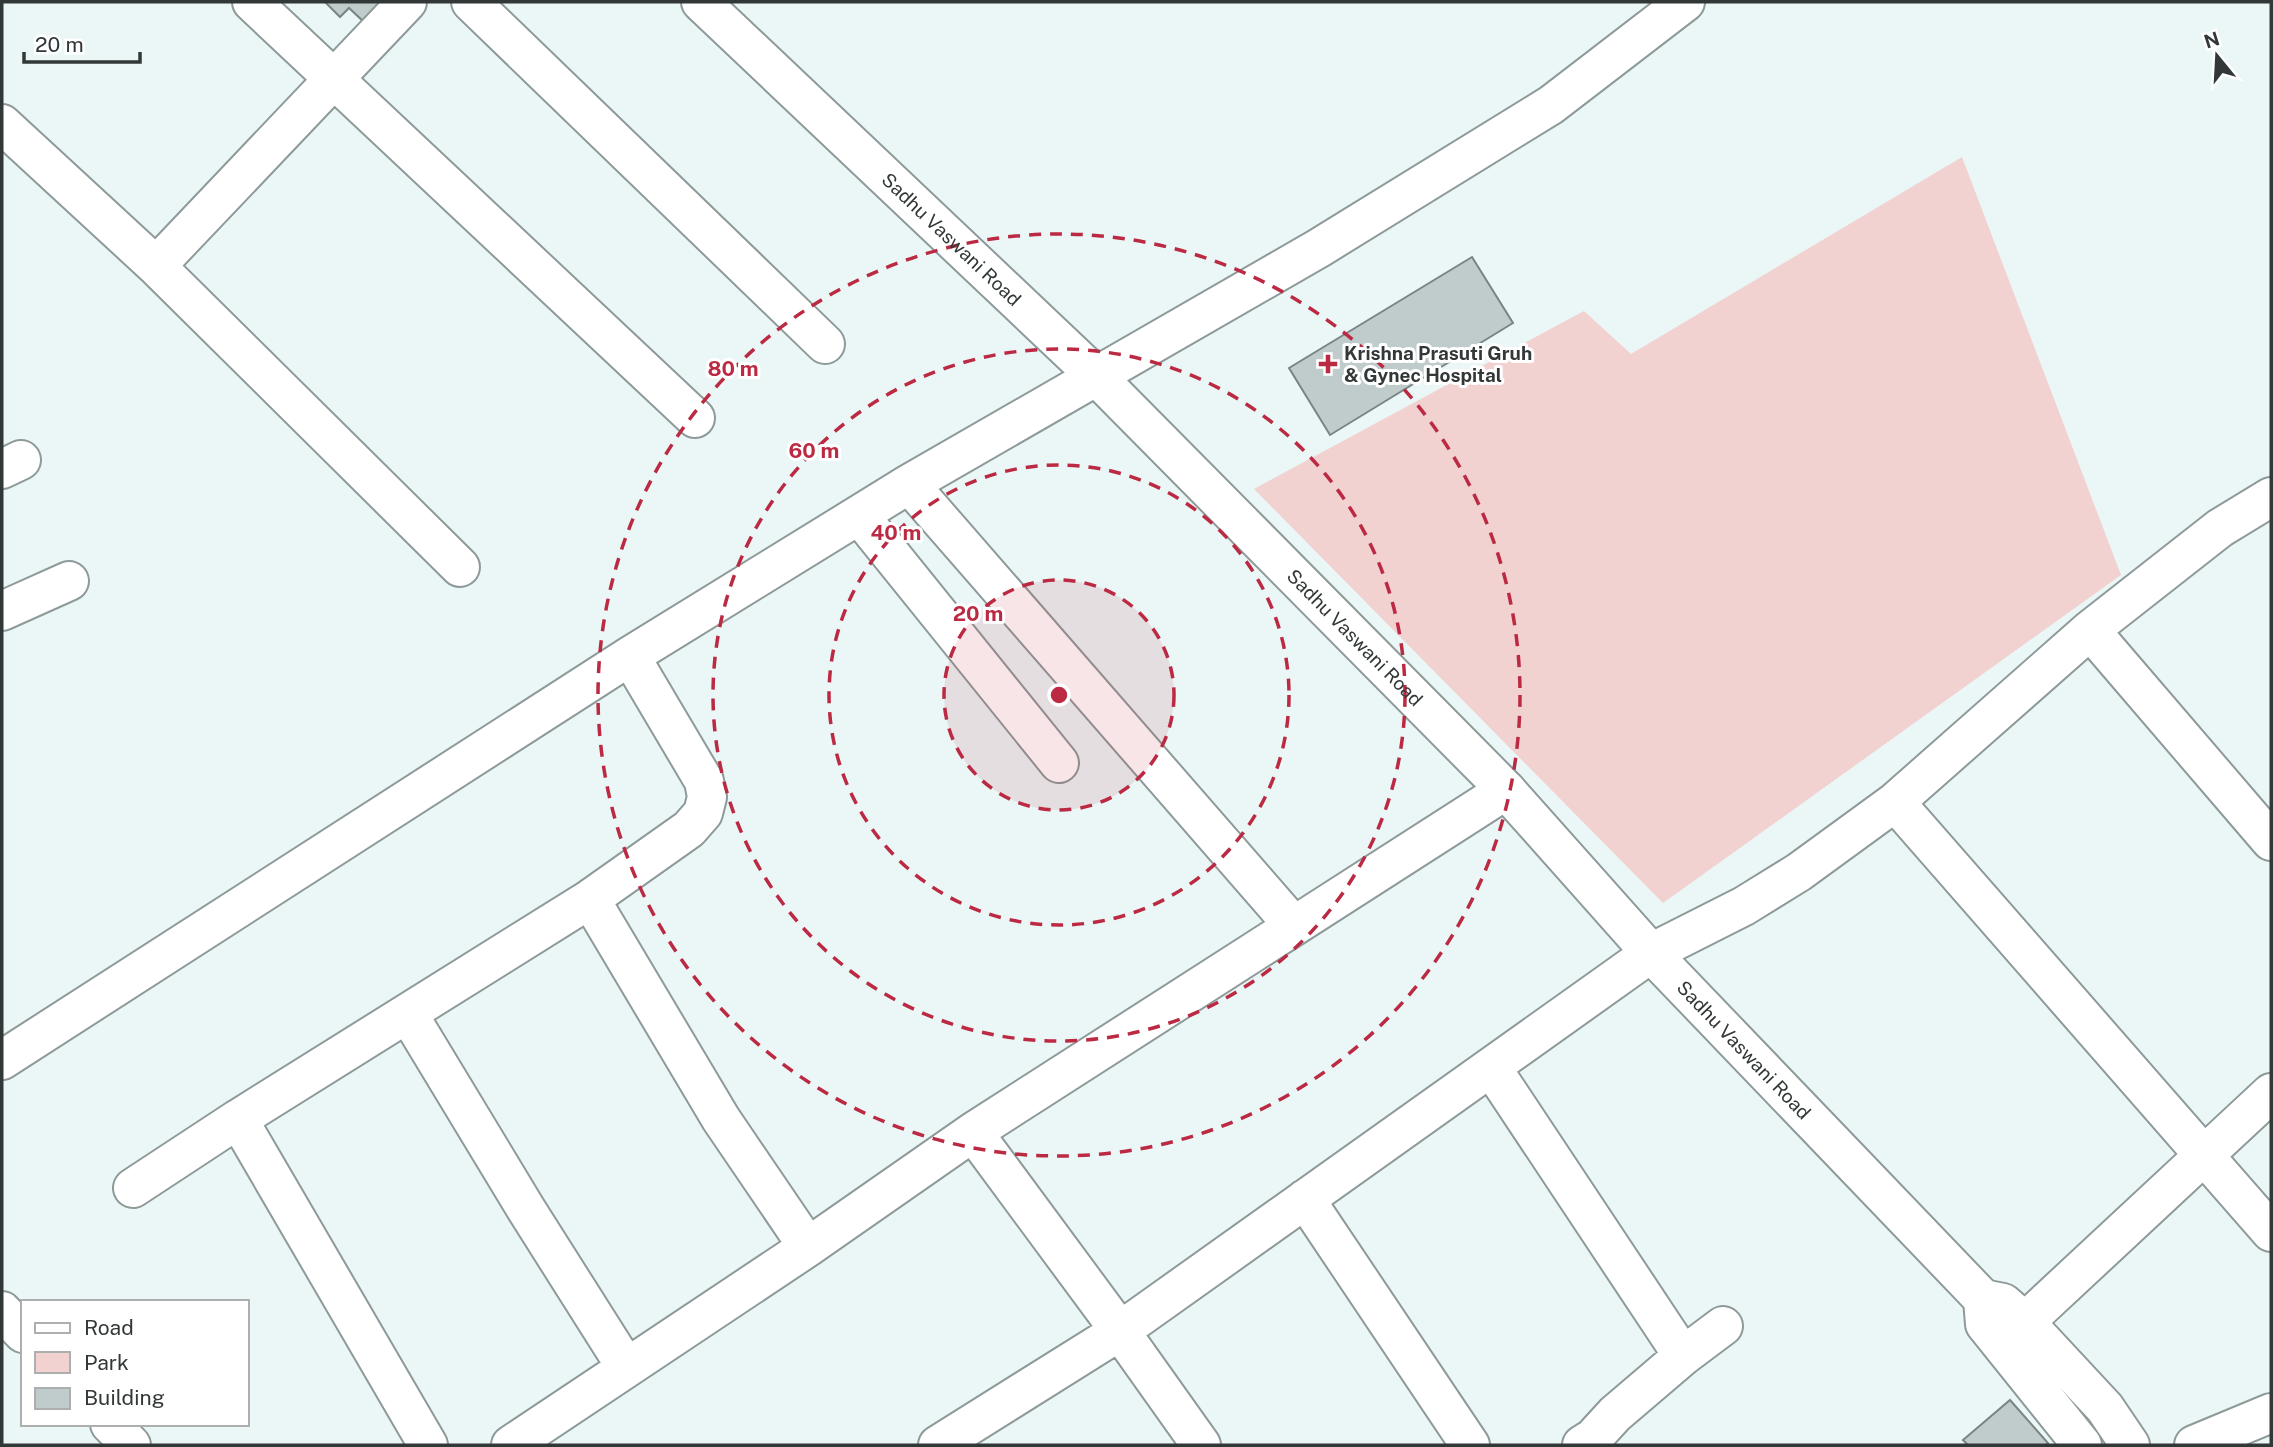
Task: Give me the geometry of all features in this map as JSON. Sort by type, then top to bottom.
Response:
[{"type":"street","points":[[252,2],[695,418]]},
{"type":"street","points":[[156,266],[407,2]]},
{"type":"street","points":[[471,2],[825,344]]},
{"type":"street","name":"Sadhu Vaswani Road","points":[[701,2],[1096,376],[1506,790],[1651,953],[1983,1299]]},
{"type":"street","points":[[2,1060],[630,656],[909,484],[1319,248],[1551,105],[1685,2]]},
{"type":"street","points":[[2,124],[156,266],[460,567]]},
{"type":"street","points":[[909,484],[1294,926]]},
{"type":"street","points":[[938,1445],[1120,1331],[1651,953],[1744,906],[1799,872],[1895,802],[2090,630],[2220,528],[2271,497]]},
{"type":"street","points":[[859,515],[1059,763]]},
{"type":"street","points":[[2,611],[69,581]]},
{"type":"street","points":[[2090,630],[2271,841]]},
{"type":"street","points":[[134,1188],[590,899],[689,829],[703,813],[707,797],[704,781],[630,656]]},
{"type":"street","points":[[511,1445],[807,1247],[973,1132],[1506,790]]},
{"type":"street","points":[[1895,802],[2271,1232]]},
{"type":"street","points":[[590,899],[722,1119],[807,1247]]},
{"type":"street","points":[[408,1014],[626,1367]]},
{"type":"street","points":[[1491,1067],[1683,1356]]},
{"type":"street","points":[[2025,1322],[2271,1093]]},
{"type":"street","points":[[239,1119],[428,1445]]},
{"type":"street","points":[[973,1132],[1201,1445]]},
{"type":"street","points":[[1305,1199],[1470,1445]]},
{"type":"street","points":[[2082,1445],[1985,1324],[1983,1299],[2003,1303],[2025,1322],[2105,1408],[2130,1445]]},
{"type":"street","points":[[2,1311],[21,1331]]},
{"type":"street","points":[[1591,1443],[1615,1414],[1723,1326]]},
{"type":"street","points":[[2194,1445],[2271,1413]]},
{"type":"street","points":[[112,1426],[131,1445]]},
{"type":"green space","points":[[1962,157],[2121,575],[1663,903],[1254,489],[1584,311],[1631,354]]},
{"type":"building","points":[[325,2],[386,2],[365,23],[349,8],[340,17]]},
{"type":"building","points":[[1472,257],[1513,323],[1330,435],[1289,368]]},
{"type":"building","points":[[2010,1400],[2048,1443],[1968,1445],[1963,1440]]},
{"type":"place","name":"Krishna Prasuti Gruh & Gynec Hospital","points":[[1328,364]]}]
